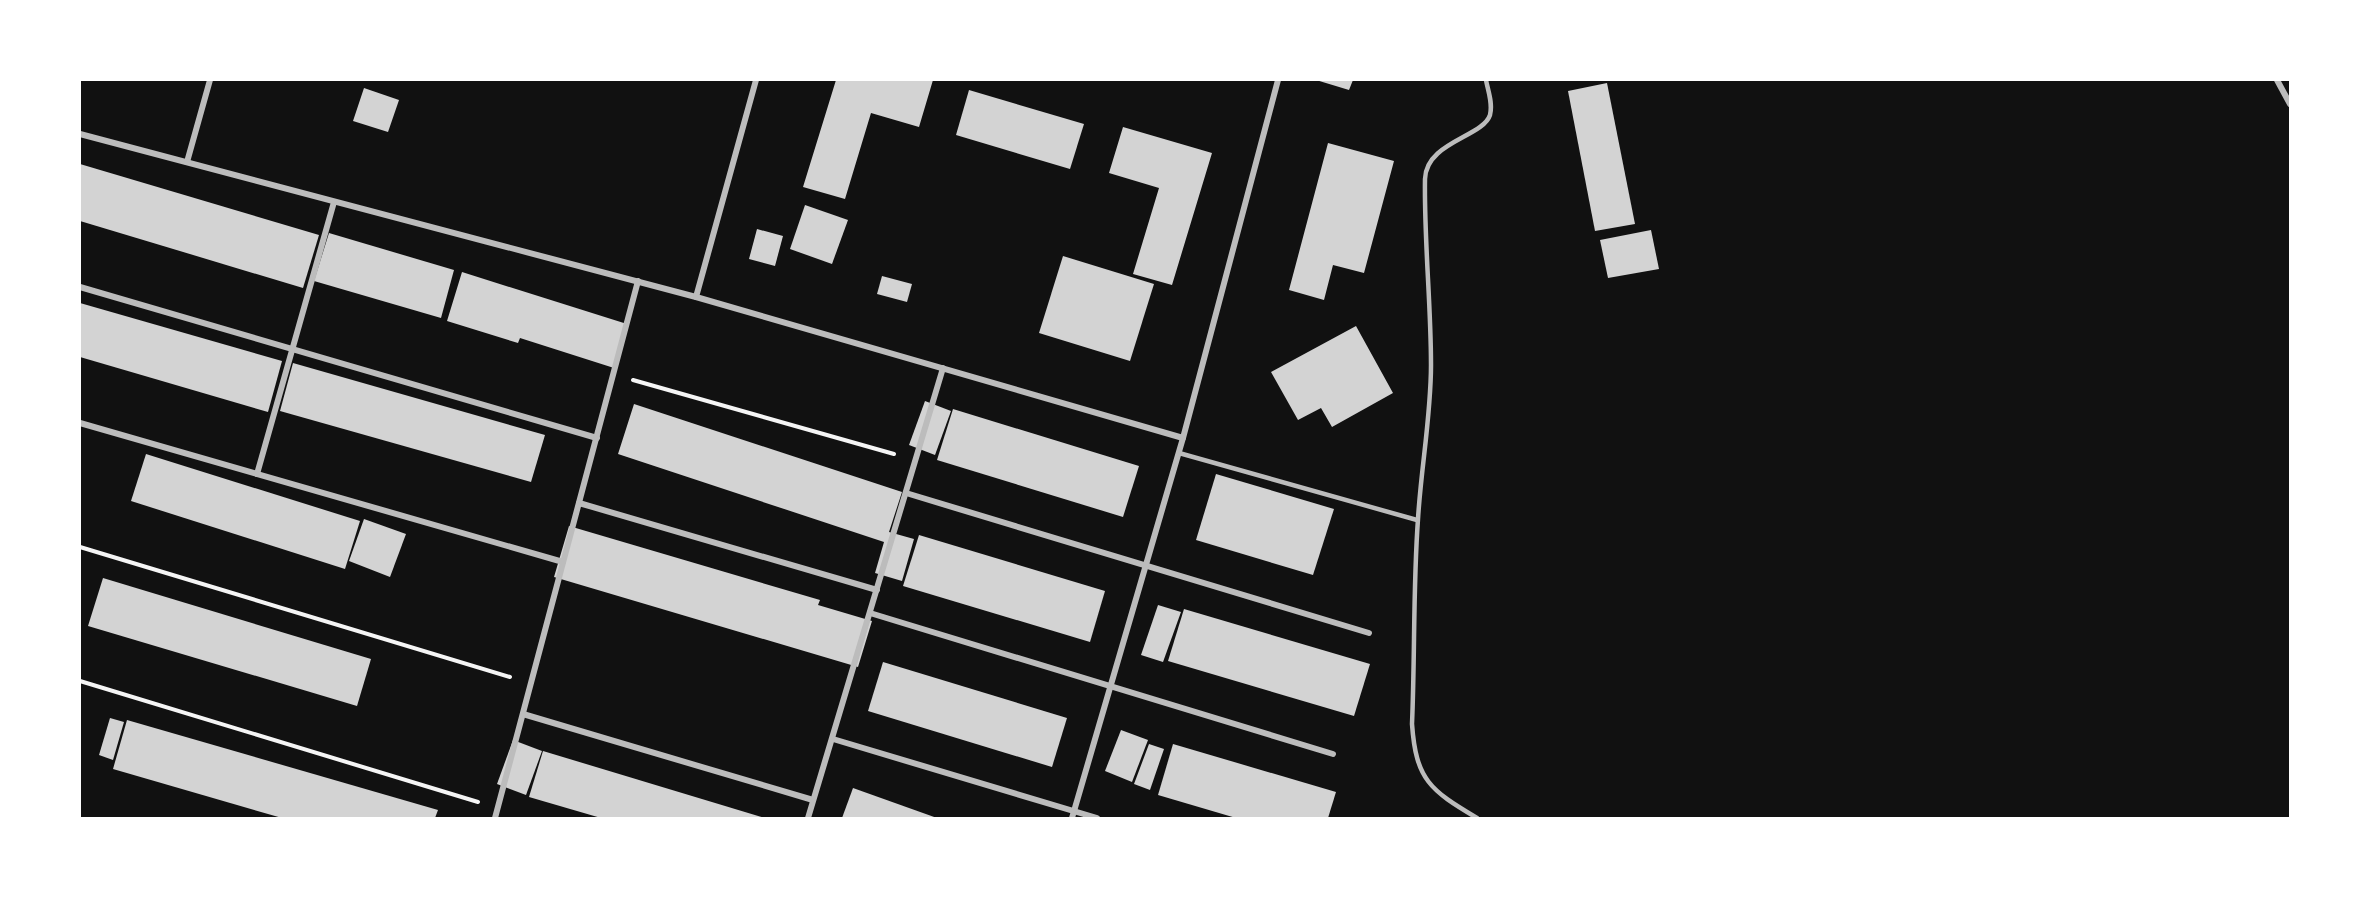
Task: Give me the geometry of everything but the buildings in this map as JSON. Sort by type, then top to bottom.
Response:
[{"type":"street","points":[[187,162],[210,80]]},
{"type":"street","points":[[696,297],[756,80]]},
{"type":"street","points":[[1073,815],[1179,453],[1278,80]]},
{"type":"street","points":[[2277,80],[2290,104]]},
{"type":"street","points":[[80,134],[639,281],[1183,438]]},
{"type":"street","points":[[257,474],[334,202]]},
{"type":"street","points":[[495,819],[639,281]]},
{"type":"street","points":[[80,286],[597,438]]},
{"type":"street","points":[[808,819],[943,368]]},
{"type":"street","points":[[80,423],[563,562]]},
{"type":"street","points":[[906,493],[1369,633]]},
{"type":"street","points":[[579,503],[877,590]]},
{"type":"street","points":[[870,614],[1333,754]]},
{"type":"street","points":[[523,714],[813,800]]},
{"type":"street","points":[[833,739],[1073,815],[1097,819]]},
{"type":"lane","points":[[1477,819],[1429,784],[1414,756],[1412,724],[1417,520],[1431,368],[1425,174],[1437,155],[1463,135],[1484,127],[1490,117],[1491,104],[1486,80]]},
{"type":"lane","points":[[1179,453],[1417,520]]},
{"type":"path","points":[[614,375],[915,460]]},
{"type":"path","points":[[80,546],[531,683]]},
{"type":"path","points":[[80,681],[498,808]]}]
